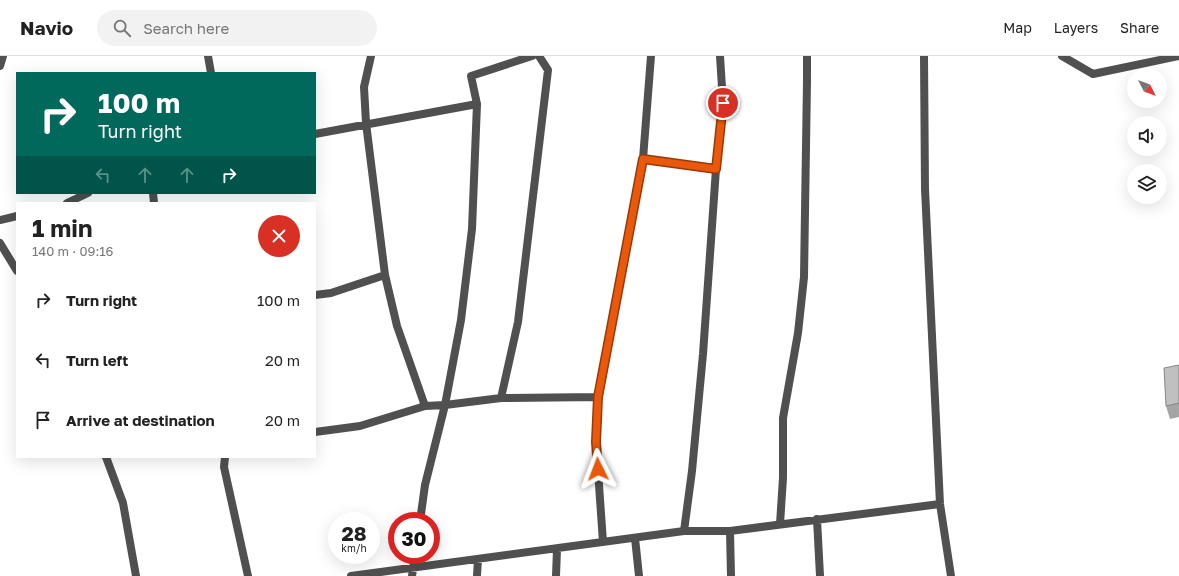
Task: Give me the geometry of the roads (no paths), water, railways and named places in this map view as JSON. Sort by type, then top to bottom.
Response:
[{"type":"street","points":[[0,66],[3,56]]},
{"type":"street","points":[[208,56],[211,72]]},
{"type":"street","points":[[371,56],[364,87],[366,123],[385,275],[397,326],[425,406]]},
{"type":"street","points":[[422,512],[461,320],[472,230],[477,104],[471,76],[532,56]]},
{"type":"street","points":[[501,398],[518,322],[548,70],[539,56]]},
{"type":"street","points":[[603,542],[596,442],[598,397],[643,159],[651,56]]},
{"type":"street","points":[[684,531],[692,471],[703,354],[716,169],[723,103],[720,56]]},
{"type":"street","points":[[780,524],[783,478],[783,418],[798,333],[804,277],[807,56]]},
{"type":"street","points":[[924,56],[924,189],[940,504],[951,576]]},
{"type":"street","points":[[1062,56],[1093,74],[1179,56]]},
{"type":"street","points":[[316,134],[366,123],[406,118],[477,104]]},
{"type":"street","points":[[643,159],[716,169]]},
{"type":"street","points":[[69,202],[86,194]]},
{"type":"street","points":[[0,220],[16,216]]},
{"type":"street","points":[[0,243],[16,269]]},
{"type":"street","points":[[316,295],[331,293],[385,275]]},
{"type":"street","points":[[316,432],[360,426],[425,406],[501,398],[598,397]]},
{"type":"street","points":[[106,458],[123,502],[136,576]]},
{"type":"street","points":[[225,458],[224,467],[248,576]]},
{"type":"street","points":[[352,576],[412,572],[478,559],[684,531],[730,531],[940,504]]},
{"type":"street","points":[[817,519],[820,576]]},
{"type":"street","points":[[730,531],[731,576]]},
{"type":"street","points":[[635,538],[639,576]]},
{"type":"street","points":[[556,576],[557,549]]},
{"type":"street","points":[[477,576],[478,559]]}]
